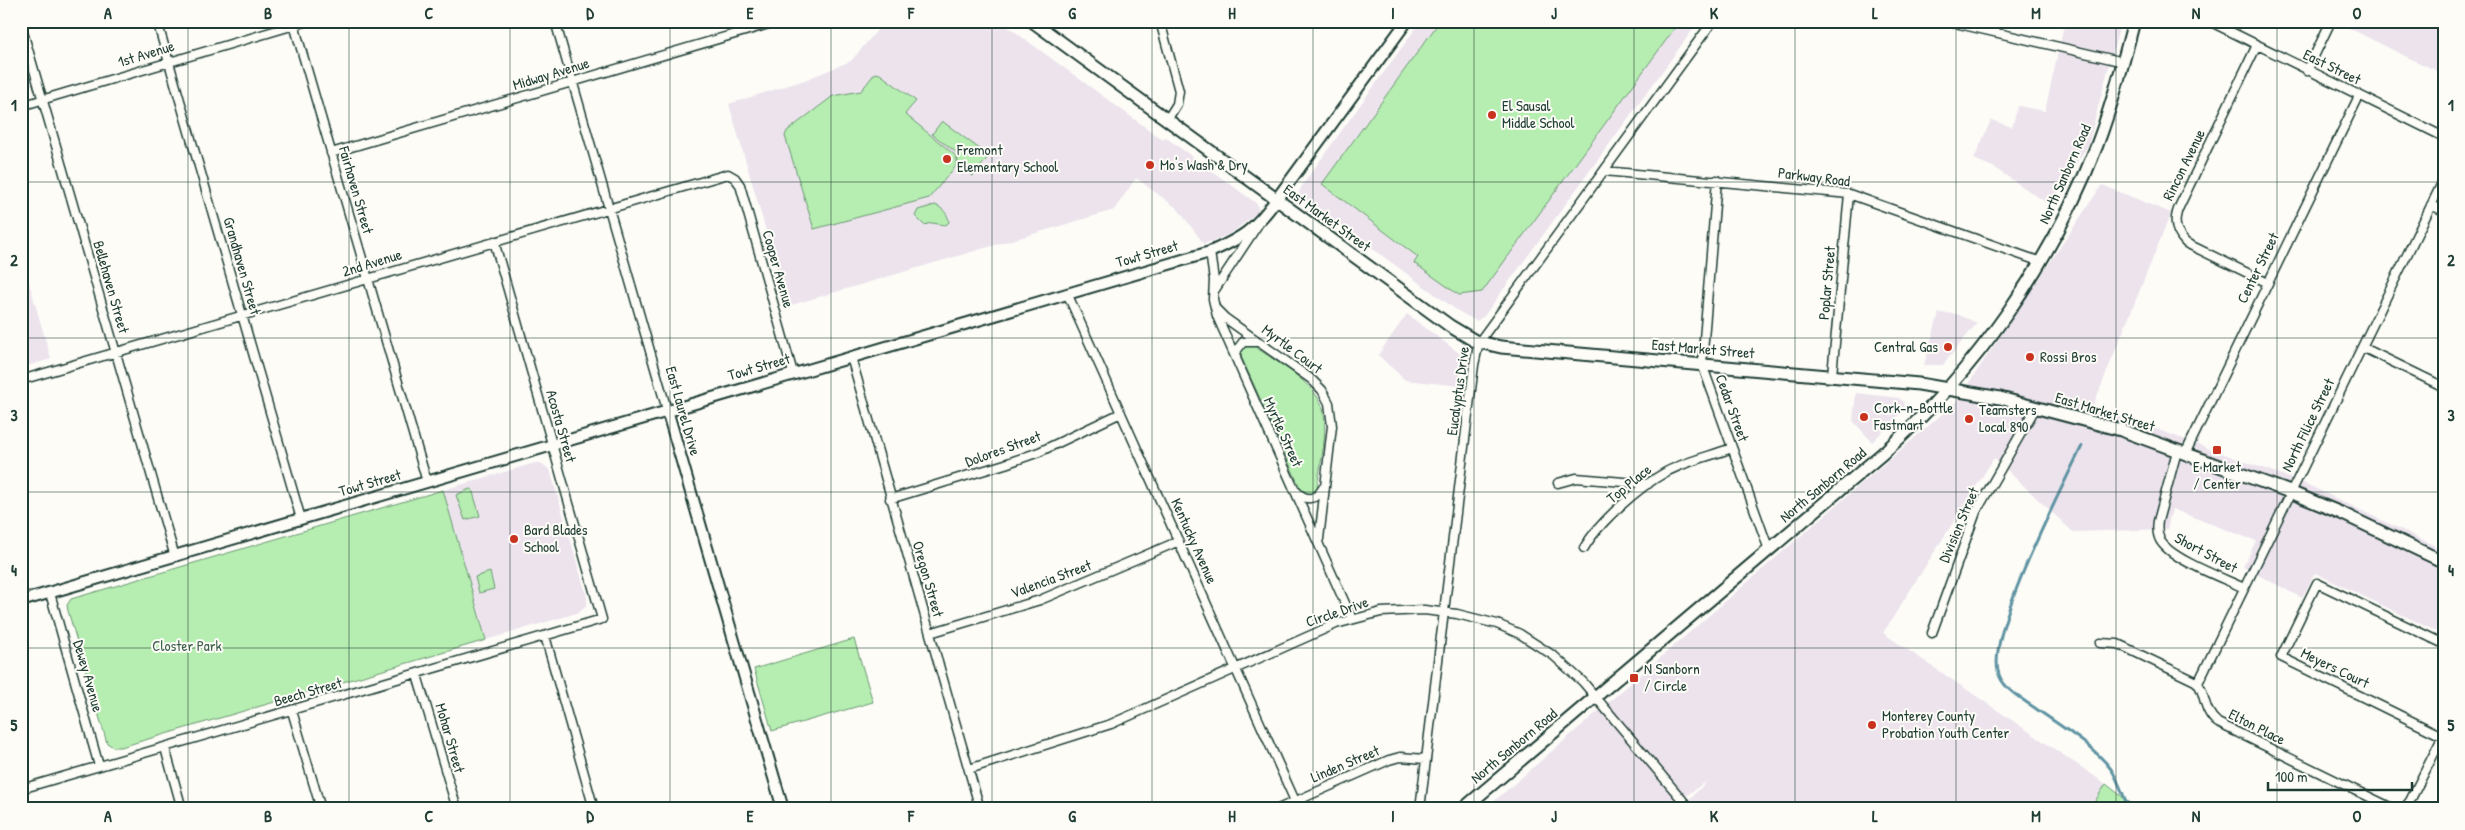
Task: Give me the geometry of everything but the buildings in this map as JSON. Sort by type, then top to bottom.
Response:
[{"type":"main road","name":"East Market Street","points":[[1032,21],[1450,326],[1479,342],[1501,347],[1832,375],[1949,388],[2036,407],[2121,430],[2290,492],[2342,512],[2444,562]]},
{"type":"main road","name":"North Sanborn Road","points":[[1463,809],[1896,442],[1949,388],[2002,319],[2041,262],[2061,224],[2096,146],[2124,62],[2134,21]]},
{"type":"street","name":"Grandhaven Street","points":[[156,21],[301,519]]},
{"type":"street","name":"1st Avenue","points":[[21,106],[293,23],[308,21]]},
{"type":"street","name":"East Laurel Drive","points":[[555,21],[782,809]]},
{"type":"street","name":"Midway Avenue","points":[[331,153],[779,21]]},
{"type":"street","points":[[1160,21],[1179,91],[1177,104],[1167,120]]},
{"type":"street","name":"Towt Street","points":[[21,601],[1210,252],[1238,240],[1264,216],[1407,21]]},
{"type":"street","name":"Eucalyptus Drive","points":[[1420,809],[1474,365],[1479,342],[1713,21]]},
{"type":"street","points":[[1946,21],[2124,62]]},
{"type":"street","points":[[1995,32],[1998,21]]},
{"type":"street","name":"East Street","points":[[2208,21],[2444,137]]},
{"type":"street","points":[[2307,70],[2331,21]]},
{"type":"street","name":"Fairhaven Street","points":[[293,23],[427,482]]},
{"type":"street","name":"Bellehaven Street","points":[[21,25],[175,557]]},
{"type":"street","name":"Rincon Avenue","points":[[2257,45],[2180,205],[2175,221],[2178,232],[2186,243],[2266,282]]},
{"type":"street","name":"Center Street","points":[[2181,452],[2359,96]]},
{"type":"street","name":"Parkway Road","points":[[1604,171],[1717,180],[1849,194],[2041,262]]},
{"type":"street","name":"2nd Avenue","points":[[21,380],[724,174],[732,176]]},
{"type":"street","name":"Cooper Avenue","points":[[732,176],[740,185],[794,373]]},
{"type":"street","name":"North Filice Street","points":[[2198,683],[2444,178]]},
{"type":"street","name":"Cedar Street","points":[[1717,180],[1702,364],[1769,550]]},
{"type":"street","name":"Poplar Street","points":[[1832,375],[1849,194]]},
{"type":"street","points":[[2431,205],[2444,211]]},
{"type":"street","points":[[1214,291],[1264,216]]},
{"type":"street","name":"Acosta Street","points":[[494,241],[602,619]]},
{"type":"street","name":"Myrtle Street","points":[[1210,252],[1217,316],[1352,619]]},
{"type":"street","name":"Kentucky Avenue","points":[[1067,293],[1295,800]]},
{"type":"street","name":"Myrtle Court","points":[[1215,306],[1225,318],[1315,383],[1329,403],[1332,426],[1319,532],[1320,546]]},
{"type":"street","points":[[1236,360],[1237,350],[1243,342],[1260,343]]},
{"type":"street","points":[[2362,347],[2444,386]]},
{"type":"street","name":"Oregon Street","points":[[851,357],[980,809]]},
{"type":"street","name":"Division Street","points":[[1932,633],[1976,512],[2036,407]]},
{"type":"street","name":"Dolores Street","points":[[890,499],[1005,464],[1121,413]]},
{"type":"street","name":"Top Place","points":[[1584,548],[1594,532],[1648,484],[1667,472],[1732,448]]},
{"type":"street","name":"Short Street","points":[[2181,452],[2159,516],[2157,530],[2160,540],[2171,552],[2244,588]]},
{"type":"street","points":[[1558,483],[1576,478],[1648,484]]},
{"type":"street","points":[[1293,488],[1300,496],[1310,499],[1319,494],[1324,486]]},
{"type":"street","name":"Valencia Street","points":[[930,633],[1049,596],[1179,541]]},
{"type":"street","name":"Meyers Court","points":[[2443,735],[2281,657],[2317,583],[2444,644]]},
{"type":"street","name":"Dewey Avenue","points":[[50,593],[99,766]]},
{"type":"street","name":"Circle Drive","points":[[969,768],[1095,730],[1316,632],[1352,619],[1396,610],[1443,612],[1487,621],[1525,637],[1566,666],[1595,697],[1690,809]]},
{"type":"street","name":"Beech Street","points":[[21,789],[417,675],[602,619]]},
{"type":"street","points":[[545,636],[594,809]]},
{"type":"street","points":[[2100,643],[2118,644],[2198,683]]},
{"type":"street","name":"Mohar Street","points":[[417,675],[457,809]]},
{"type":"street","name":"Elton Place","points":[[2198,683],[2207,711],[2218,723],[2394,809]]},
{"type":"street","points":[[292,711],[321,809]]},
{"type":"street","points":[[2399,808],[2410,801],[2443,735]]},
{"type":"street","points":[[165,748],[182,809]]},
{"type":"street","name":"Linden Street","points":[[1278,809],[1288,807],[1295,800],[1389,760],[1400,757],[1425,759]]},
{"type":"shaded area","name":"Fremont Elementary School","points":[[885,21],[1000,21],[1163,140],[1165,137],[1256,203],[1258,206],[1257,213],[1230,234],[1204,244],[1178,209],[1136,178],[1114,210],[788,306],[729,104],[805,80],[851,61]]},
{"type":"shaded area","name":"El Sausal Middle School","points":[[1421,21],[1699,21],[1484,316],[1476,321],[1458,311],[1300,196],[1299,192]]},
{"type":"shaded area","points":[[2065,21],[2121,21],[2088,145],[2050,205],[1993,167],[1974,159],[1991,120],[2012,127],[2018,106],[2045,111]]},
{"type":"shaded area","points":[[2335,21],[2444,21],[2444,74],[2411,59]]},
{"type":"shaded area","points":[[2102,185],[2171,213],[2093,406],[2306,484],[2444,550],[2444,635],[2315,573],[2302,598],[2243,567],[2256,541],[2172,509],[2167,529],[2073,532],[1994,458],[1883,633],[2106,784],[2090,809],[1701,809],[1688,801],[1708,780],[1668,809],[1485,809],[1956,402]]},
{"type":"shaded area","points":[[21,255],[51,359],[21,368]]},
{"type":"shaded area","points":[[1939,313],[1957,314],[1977,323],[1943,365],[1924,365]]},
{"type":"shaded area","points":[[1407,314],[1463,356],[1460,386],[1405,380],[1378,355]]},
{"type":"shaded area","points":[[1856,393],[1899,398],[1904,402],[1905,409],[1872,442],[1853,421]]},
{"type":"shaded area","name":"Bard Blades School","points":[[535,463],[541,463],[550,470],[587,597],[587,604],[580,612],[486,640],[443,490]]},
{"type":"green space","name":"El Sausal Middle School","points":[[1440,21],[1680,21],[1482,292],[1459,295],[1414,263],[1418,257],[1322,184]]},
{"type":"green space","points":[[875,73],[880,74],[916,101],[905,114],[956,156],[956,166],[929,198],[814,229],[785,136],[787,131],[833,96],[861,91]]},
{"type":"green space","points":[[942,121],[989,156],[973,176],[958,164],[957,153],[932,134]]},
{"type":"green space","points":[[935,205],[945,212],[949,222],[946,225],[932,223],[924,225],[915,216],[918,210]]},
{"type":"green space","points":[[1245,345],[1254,346],[1296,375],[1315,393],[1321,403],[1325,423],[1324,442],[1317,488],[1313,494],[1307,495],[1302,492],[1240,354]]},
{"type":"green space","points":[[472,489],[480,516],[465,520],[456,495]]},
{"type":"green space","name":"Closter Park","points":[[443,490],[486,640],[121,747],[113,747],[107,743],[68,611],[67,605],[71,599]]},
{"type":"green space","points":[[490,572],[494,589],[479,593],[475,577]]},
{"type":"green space","points":[[854,639],[873,702],[772,731],[754,669]]},
{"type":"green space","points":[[2106,784],[2138,809],[2090,809]]},
{"type":"waterway","points":[[2082,446],[2028,560],[2015,593],[2004,625],[1998,651],[1998,671],[2003,683],[2008,688],[2076,736],[2104,760],[2118,782],[2127,804],[2126,809]]},
{"type":"place","name":"El Sausal Middle School","points":[[1492,115]]},
{"type":"place","name":"Fremont Elementary School","points":[[947,159]]},
{"type":"place","name":"Mo's Wash & Dry","points":[[1150,165]]},
{"type":"place","name":"Central Gas","points":[[1948,347]]},
{"type":"place","name":"Rossi Bros","points":[[2030,357]]},
{"type":"place","name":"Cork-n-Bottle Fastmart","points":[[1864,417]]},
{"type":"place","name":"Teamsters Local 890","points":[[1969,419]]},
{"type":"place","name":"E Market / Center","points":[[2217,450]]},
{"type":"place","name":"Bard Blades School","points":[[514,539]]},
{"type":"place","name":"N Sanborn / Circle","points":[[1634,678]]},
{"type":"place","name":"Monterey County Probation Youth Center","points":[[1872,725]]}]
